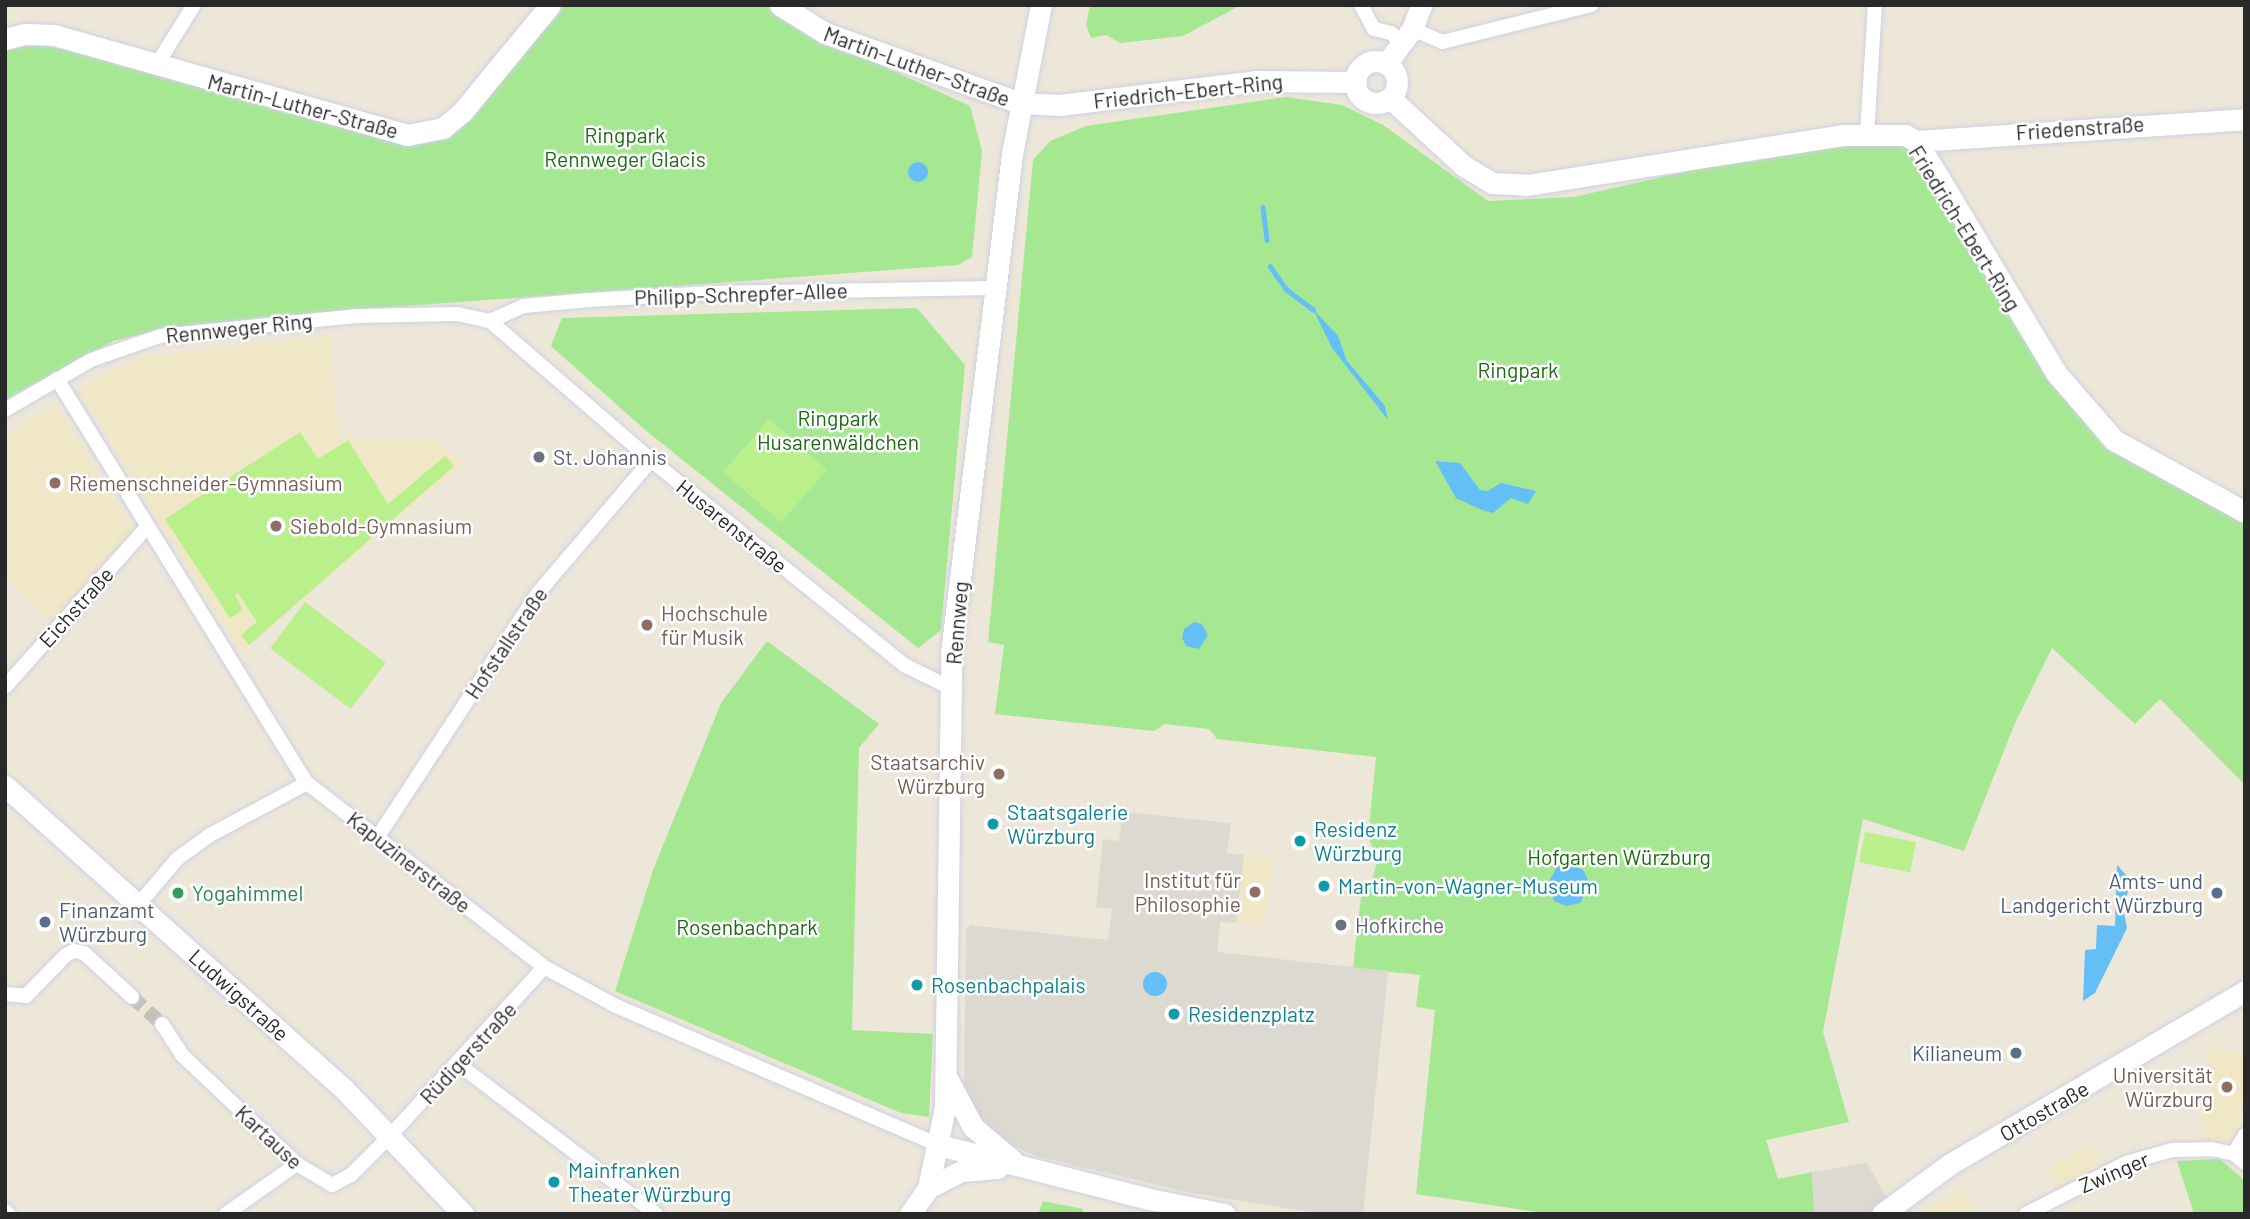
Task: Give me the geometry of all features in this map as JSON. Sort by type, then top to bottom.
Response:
[{"type":"street","points":[[156,66],[194,5]]},
{"type":"street","name":"Martin-Luther-Straße","points":[[5,39],[54,35],[381,131],[407,135],[432,132],[463,111],[550,5]]},
{"type":"street","name":"Martin-Luther-Straße","points":[[780,5],[1020,103]]},
{"type":"street","name":"Rennweg","points":[[928,1188],[939,1145],[946,1075],[953,689],[951,653],[994,288],[1020,103],[1041,5]]},
{"type":"street","points":[[1362,5],[1374,29],[1442,42],[1592,5]]},
{"type":"street","points":[[1386,64],[1407,36],[1420,5]]},
{"type":"street","points":[[1867,135],[1875,5]]},
{"type":"street","points":[[1356,82],[1366,64],[1386,64]]},
{"type":"street","points":[[1386,64],[1397,81],[1390,98]]},
{"type":"street","name":"Friedrich-Ebert-Ring","points":[[1020,103],[1059,105],[1256,81],[1356,82],[1366,100],[1390,98],[1464,166],[1492,183],[1527,185],[1752,148],[1867,135],[1905,135],[1916,141],[2056,373],[2115,440],[2245,512]]},
{"type":"street","name":"Friedenstraße","points":[[1916,141],[2245,119]]},
{"type":"street","name":"Philipp-Schrepfer-Allee","points":[[490,321],[524,306],[589,300],[711,293],[994,288]]},
{"type":"street","name":"Rennweger Ring","points":[[5,410],[57,379],[116,349],[160,336],[358,316],[457,314],[490,321]]},
{"type":"street","name":"Husarenstraße","points":[[490,321],[651,460],[904,665],[953,689]]},
{"type":"street","name":"Kapuzinerstraße","points":[[57,379],[146,527],[307,783],[544,967],[616,1006],[939,1145]]},
{"type":"street","name":"Hofstallstraße","points":[[377,838],[538,593],[651,460]]},
{"type":"street","name":"Eichstraße","points":[[5,687],[146,527]]},
{"type":"street","points":[[139,904],[177,859],[210,835],[307,783]]},
{"type":"street","name":"Ludwigstraße","points":[[5,786],[344,1089],[463,1214]]},
{"type":"street","points":[[5,993],[26,996],[66,955],[79,951],[132,997]]},
{"type":"street","name":"Rüdigerstraße","points":[[389,1138],[544,967]]},
{"type":"street","name":"Ottostraße","points":[[1882,1214],[1950,1164],[2245,991]]},
{"type":"street","name":"Kartause","points":[[162,1024],[181,1055],[298,1164],[321,1182],[341,1183],[389,1138]]},
{"type":"street","points":[[458,1064],[656,1214]]},
{"type":"street","points":[[946,1075],[973,1127],[1021,1168]]},
{"type":"street","points":[[2239,1158],[2245,1135]]},
{"type":"street","points":[[939,1145],[1021,1168],[1225,1214]]},
{"type":"street","name":"Zwinger","points":[[2026,1214],[2144,1157],[2172,1150],[2239,1158]]},
{"type":"street","points":[[226,1214],[298,1164]]},
{"type":"street","points":[[910,1214],[928,1188],[962,1171],[1021,1168]]},
{"type":"shaded area","name":"Siebold-Gymnasium","points":[[330,336],[339,437],[431,437],[464,462],[241,653],[77,387],[140,358]]},
{"type":"shaded area","name":"Riemenschneider-Gymnasium","points":[[56,404],[133,530],[54,621],[5,577],[5,436]]},
{"type":"shaded area","name":"Residenzplatz","points":[[1123,812],[1231,823],[1227,853],[1244,855],[1236,923],[1220,922],[1217,952],[1388,971],[1363,1214],[1322,1214],[1187,1192],[1036,1156],[989,1135],[964,1094],[966,929],[971,925],[1108,940],[1112,909],[1096,907],[1103,839],[1119,841]]},
{"type":"shaded area","name":"Institut für Philosophie","points":[[1244,855],[1274,860],[1263,927],[1233,922]]},
{"type":"shaded area","name":"Universität Würzburg","points":[[2204,1047],[2245,1053],[2245,1095],[2239,1112],[2242,1119],[2232,1142],[2201,1142],[2202,1109],[2212,1078]]},
{"type":"shaded area","name":"Universität Würzburg","points":[[2091,1144],[2102,1164],[2058,1189],[2046,1169]]},
{"type":"shaded area","points":[[1867,1163],[1896,1214],[1814,1214],[1812,1172]]},
{"type":"shaded area","points":[[1964,1189],[1977,1212],[1983,1214],[1920,1214]]},
{"type":"green space","name":"Ringpark Rennweger Glacis","points":[[557,5],[774,5],[795,26],[970,106],[982,151],[972,257],[958,265],[284,315],[169,328],[113,341],[5,400],[5,47],[34,43],[432,131]]},
{"type":"green space","points":[[1090,5],[1241,5],[1183,36],[1120,43],[1106,35],[1091,38],[1086,25]]},
{"type":"green space","points":[[1286,97],[1342,105],[1383,125],[1488,201],[1574,197],[1821,141],[1904,137],[2047,375],[2104,447],[2245,524],[2245,785],[2160,699],[2135,724],[2052,648],[2015,723],[1964,851],[1863,819],[1823,1032],[1849,1122],[1766,1140],[1778,1179],[1812,1172],[1814,1214],[1551,1214],[1416,1194],[1435,1010],[1416,1007],[1420,975],[1353,968],[1362,888],[1372,880],[1378,859],[1368,837],[1376,757],[1217,739],[1209,729],[1165,724],[1154,731],[995,714],[1004,645],[988,642],[1033,160],[1050,141],[1086,126]]},
{"type":"green space","name":"Ringpark Husarenwäldchen","points":[[917,308],[965,365],[941,630],[918,648],[644,429],[551,346],[562,318]]},
{"type":"green space","points":[[769,419],[827,470],[781,522],[723,472]]},
{"type":"green space","points":[[300,432],[318,459],[348,440],[388,504],[445,456],[454,466],[249,645],[241,635],[257,622],[238,593],[235,595],[243,610],[230,618],[165,519]]},
{"type":"green space","points":[[305,602],[386,663],[351,709],[270,648]]},
{"type":"green space","name":"Rosenbachpark","points":[[767,641],[879,724],[859,748],[852,1030],[933,1034],[929,1117],[901,1113],[615,991],[653,870],[721,703]]},
{"type":"green space","points":[[1865,832],[1916,842],[1910,872],[1859,862]]},
{"type":"green space","points":[[2220,1159],[2245,1181],[2245,1214],[2194,1214],[2177,1161]]},
{"type":"green space","points":[[1043,1201],[1083,1209],[1082,1214],[1038,1214]]},
{"type":"water","points":[[918,162],[925,165],[928,172],[925,179],[918,182],[911,179],[908,172],[911,165]]},
{"type":"water","points":[[1313,309],[1338,336],[1347,361],[1385,406],[1388,420],[1332,348]]},
{"type":"water","points":[[1435,461],[1460,463],[1480,490],[1488,491],[1501,483],[1536,491],[1528,504],[1511,498],[1493,513],[1482,510],[1456,498]]},
{"type":"water","points":[[1194,622],[1202,624],[1208,635],[1199,649],[1186,646],[1182,638],[1184,629]]},
{"type":"water","points":[[1570,864],[1583,870],[1590,884],[1580,903],[1566,906],[1554,901],[1548,883],[1557,867]]},
{"type":"water","points":[[2117,865],[2127,876],[2129,888],[2123,907],[2127,928],[2095,993],[2083,1001],[2085,950],[2096,949],[2097,925],[2115,926]]},
{"type":"water","points":[[1155,972],[1163,976],[1167,984],[1163,992],[1155,996],[1147,992],[1143,984],[1147,976]]},
{"type":"waterway","points":[[1263,207],[1267,240]]},
{"type":"waterway","points":[[1270,266],[1286,289],[1313,309]]},
{"type":"tunnel","points":[[132,997],[162,1024]]},
{"type":"place","name":"St. Johannis","points":[[539,457]]},
{"type":"place","name":"Riemenschneider-Gymnasium","points":[[55,483]]},
{"type":"place","name":"Siebold-Gymnasium","points":[[276,526]]},
{"type":"place","name":"Hochschule für Musik","points":[[647,625]]},
{"type":"place","name":"Staatsarchiv Würzburg","points":[[999,774]]},
{"type":"place","name":"Staatsgalerie Würzburg","points":[[993,824]]},
{"type":"place","name":"Residenz Würzburg","points":[[1300,841]]},
{"type":"place","name":"Martin-von-Wagner-Museum","points":[[1324,886]]},
{"type":"place","name":"Institut für Philosophie","points":[[1255,892]]},
{"type":"place","name":"Yogahimmel","points":[[178,893]]},
{"type":"place","name":"Amts- und Landgericht Würzburg","points":[[2217,893]]},
{"type":"place","name":"Finanzamt Würzburg","points":[[45,922]]},
{"type":"place","name":"Hofkirche","points":[[1341,925]]},
{"type":"place","name":"Rosenbachpalais","points":[[917,985]]},
{"type":"place","name":"Residenzplatz","points":[[1174,1014]]},
{"type":"place","name":"Kilianeum","points":[[2016,1053]]},
{"type":"place","name":"Universität Würzburg","points":[[2227,1087]]},
{"type":"place","name":"Mainfranken Theater Würzburg","points":[[554,1182]]},
{"type":"park label","name":"Ringpark","points":[[1518,370]]},
{"type":"park label","name":"Hofgarten Würzburg","points":[[1619,857]]}]
